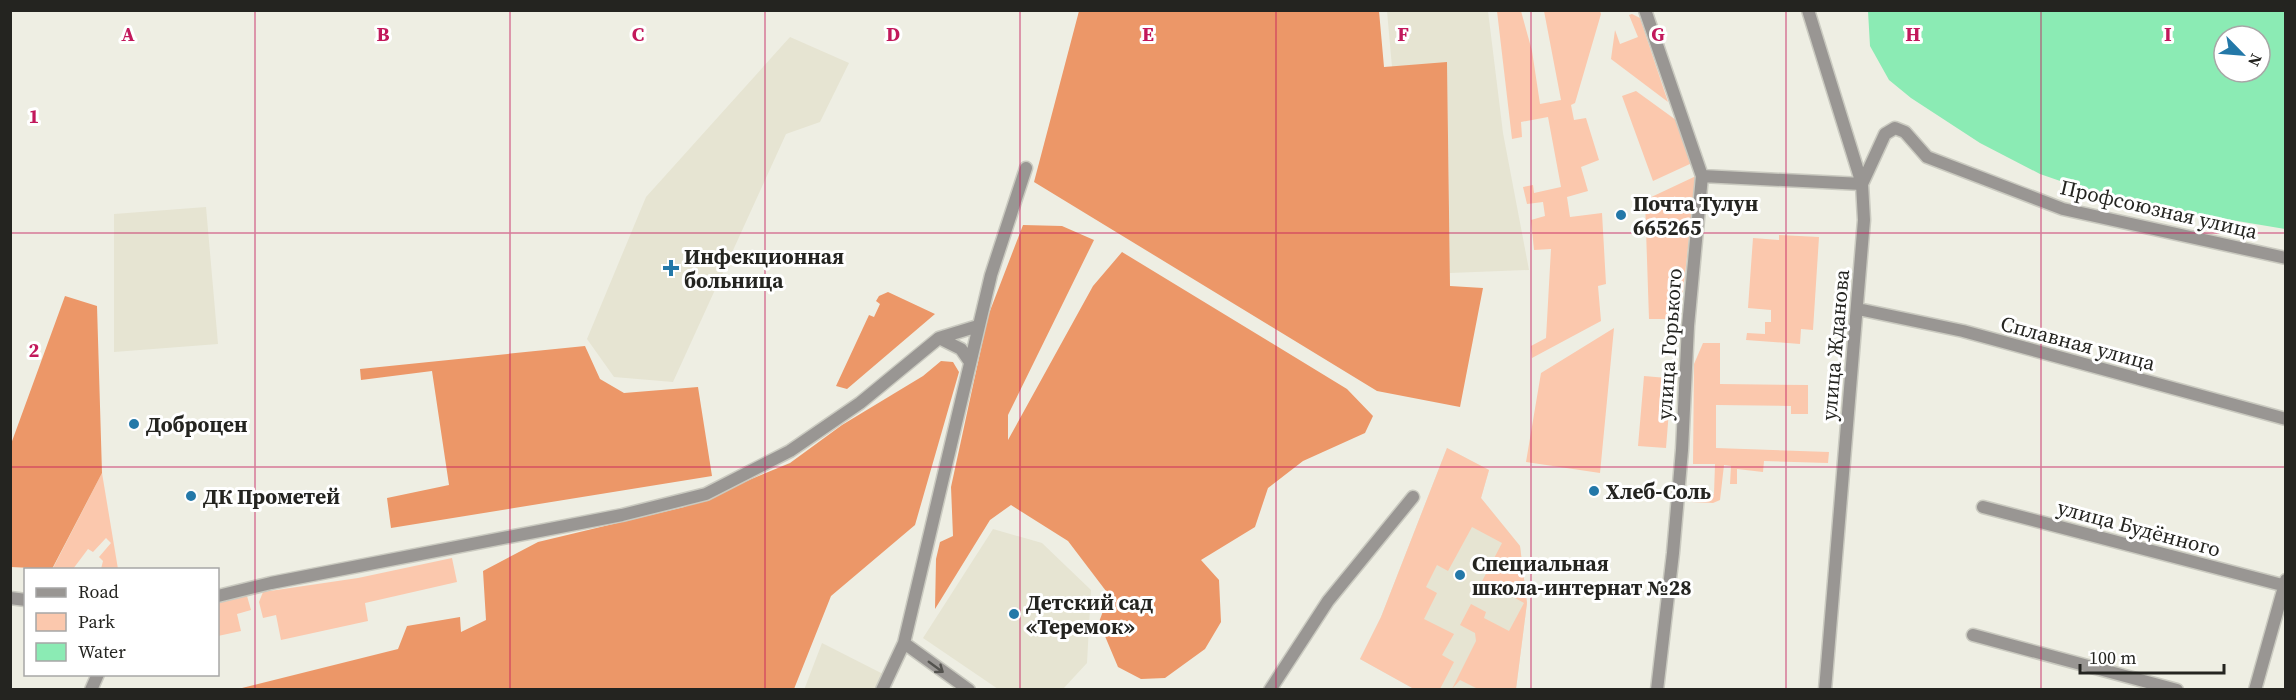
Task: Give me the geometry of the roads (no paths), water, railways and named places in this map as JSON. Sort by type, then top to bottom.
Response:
[{"type":"street","name":"улица Горького","points":[[1645,10],[1702,176],[1688,326],[1682,450],[1674,543],[1657,690]]},
{"type":"street","name":"улица Жданова","points":[[1808,10],[1862,184],[1864,220],[1825,690]]},
{"type":"street","name":"Профсоюзная улица","points":[[1862,184],[1885,134],[1895,128],[1905,132],[1927,157],[2063,209],[2286,258]]},
{"type":"street","points":[[882,690],[904,643],[991,274],[1026,168]]},
{"type":"street","points":[[1702,176],[1862,184]]},
{"type":"street","name":"Сплавная улица","points":[[1858,309],[1962,331],[2286,419]]},
{"type":"street","points":[[219,596],[271,583],[622,515],[706,494],[790,452],[860,403],[939,338],[978,326]]},
{"type":"street","points":[[939,338],[961,349],[969,362]]},
{"type":"street","points":[[1270,690],[1328,601],[1413,497]]},
{"type":"street","name":"улица Будённого","points":[[1983,507],[2285,584]]},
{"type":"street","points":[[2255,690],[2285,584]]},
{"type":"street","points":[[1973,635],[2177,690]]},
{"type":"street","points":[[904,643],[969,690]]},
{"type":"street","points":[[91,690],[98,676]]},
{"type":"water","points":[[1868,11],[2285,11],[2285,229],[2118,201],[2040,174],[1980,143],[1911,98],[1889,80],[1870,46]]},
{"type":"place","name":"Почта Тулун 665265","points":[[1621,215]]},
{"type":"place","name":"Инфекционная больница","points":[[671,268]]},
{"type":"place","name":"Доброцен","points":[[134,424]]},
{"type":"place","name":"Хлеб-Соль","points":[[1594,491]]},
{"type":"place","name":"ДК Прометей","points":[[191,496]]},
{"type":"place","name":"Специальная школа-интернат №28","points":[[1460,575]]},
{"type":"place","name":"Детский сад «Теремок»","points":[[1014,614]]}]
